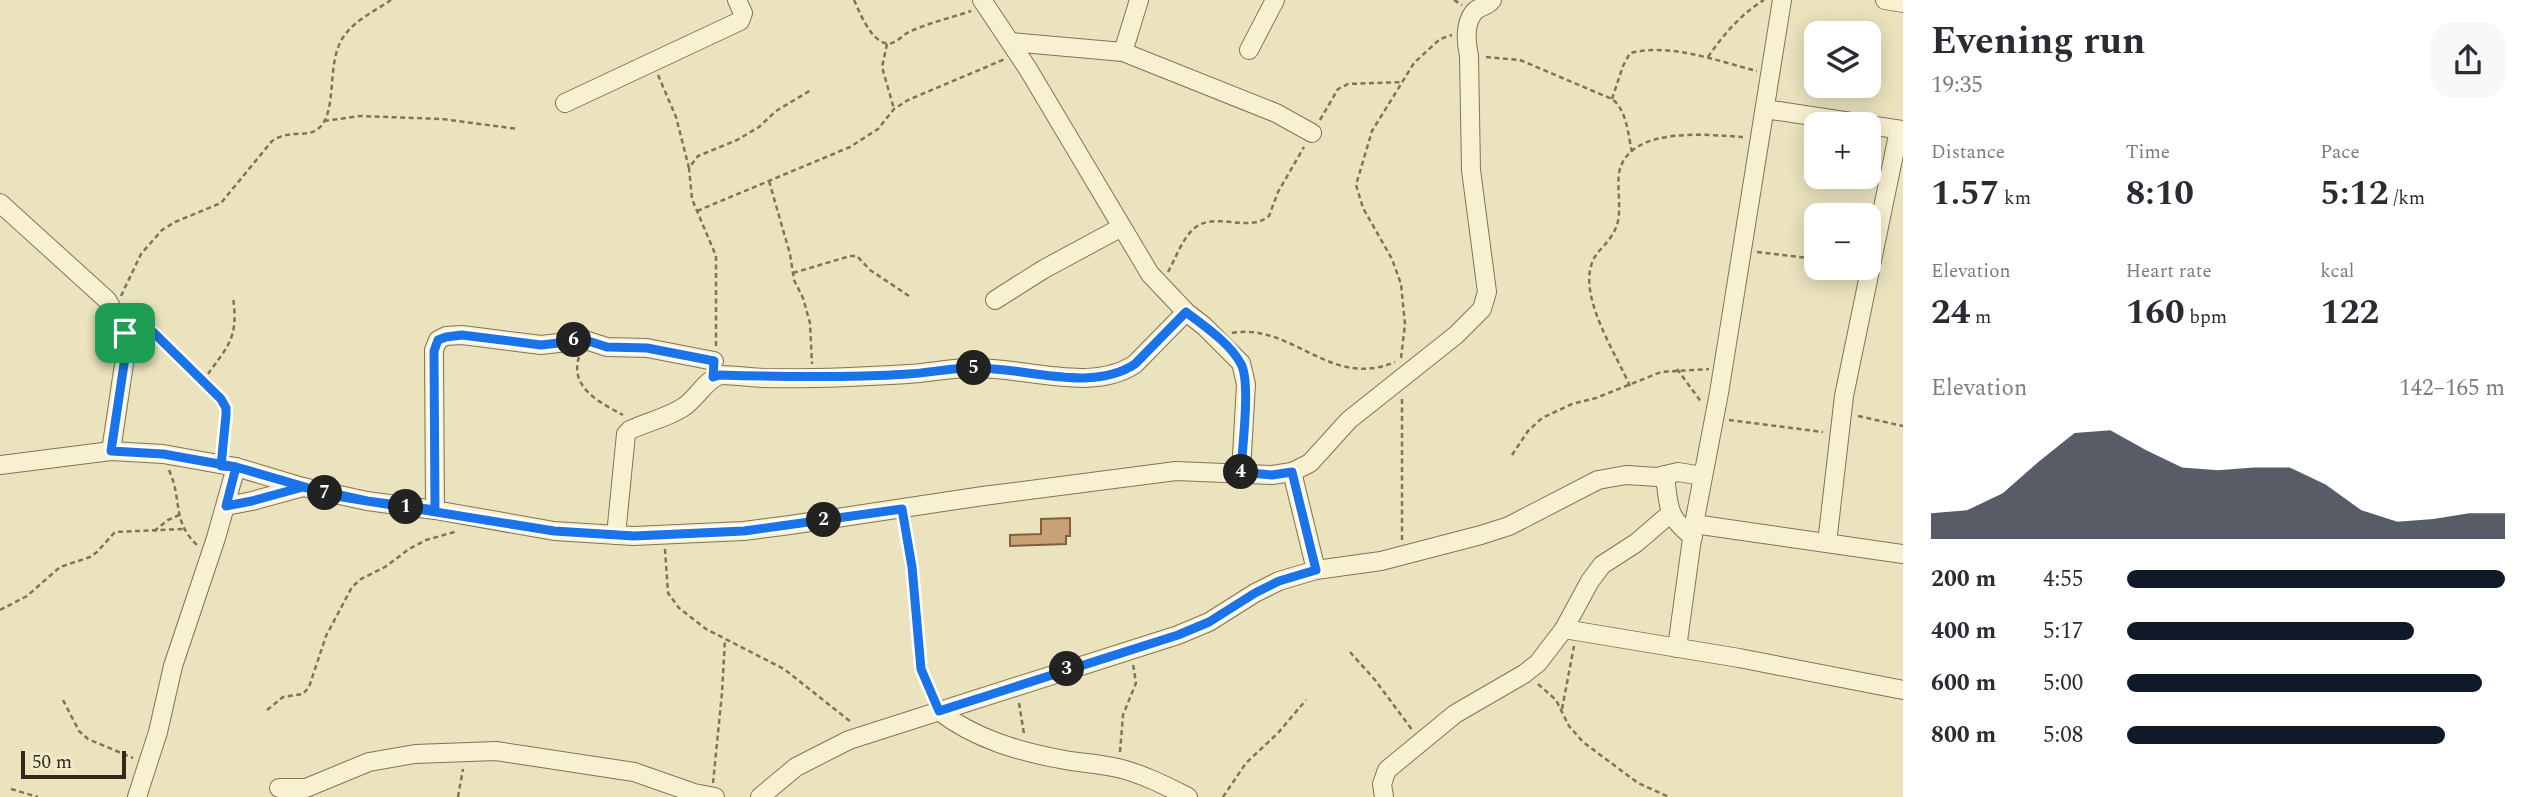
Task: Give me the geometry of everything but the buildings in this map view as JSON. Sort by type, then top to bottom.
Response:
[{"type":"street","points":[[565,103],[740,21],[743,13],[737,0]]},
{"type":"street","points":[[1124,52],[1139,0]]},
{"type":"street","points":[[1248,50],[1275,0]]},
{"type":"street","points":[[0,465],[111,451],[163,454],[367,501],[554,531],[665,536],[764,528],[1176,471],[1272,475],[1292,472],[1310,463],[1349,420],[1456,335],[1482,309],[1487,292],[1471,170],[1469,56],[1466,41],[1468,23],[1474,12],[1492,0]]},
{"type":"street","points":[[1677,648],[1782,0]]},
{"type":"street","points":[[984,3],[1015,48],[1120,228],[1150,274],[1160,287],[1241,363],[1245,374],[1241,472]]},
{"type":"street","points":[[1015,48],[1124,52],[1251,103],[1312,133]]},
{"type":"street","points":[[1765,109],[1804,115]]},
{"type":"street","points":[[1827,543],[1842,412],[1865,285],[1901,130],[1881,127]]},
{"type":"street","points":[[0,203],[107,300],[125,333],[127,344],[111,451]]},
{"type":"street","points":[[995,300],[1044,269],[1120,228]]},
{"type":"street","points":[[616,535],[626,434],[682,409],[694,400],[713,377],[910,374],[971,368],[998,368],[1062,377],[1110,374],[1135,364],[1186,312]]},
{"type":"street","points":[[435,510],[434,351],[438,340],[462,335],[541,345],[585,340],[607,347],[647,348],[714,361]]},
{"type":"street","points":[[137,797],[149,765],[173,666],[226,506],[228,467]]},
{"type":"street","points":[[1292,472],[1316,570]]},
{"type":"street","points":[[761,797],[796,766],[849,740],[1128,651],[1209,622],[1267,587],[1316,570],[1381,561],[1508,526],[1598,480],[1626,475],[1686,472],[1703,476]]},
{"type":"street","points":[[1665,475],[1671,513],[1678,525],[1694,530],[1827,543],[1903,554]]},
{"type":"street","points":[[226,506],[303,487]]},
{"type":"street","points":[[1384,797],[1382,784],[1387,771],[1455,714],[1538,663],[1570,631],[1590,581],[1602,565],[1636,543],[1671,513]]},
{"type":"street","points":[[1570,631],[1903,690]]},
{"type":"street","points":[[939,711],[973,733],[1065,760],[1118,768],[1147,776],[1188,797]]},
{"type":"street","points":[[279,788],[306,788],[369,762],[415,754],[517,752],[634,772],[694,793],[714,797]]},
{"type":"path","points":[[114,312],[141,254],[162,230],[221,204],[279,136],[313,132],[320,128],[331,99],[333,60],[344,36],[357,22],[391,0]]},
{"type":"path","points":[[854,0],[869,28],[887,44],[896,42],[912,31],[984,3]]},
{"type":"path","points":[[1707,58],[1721,38],[1751,8],[1764,0]]},
{"type":"path","points":[[1218,339],[1233,332],[1261,334],[1314,353],[1331,364],[1351,369],[1380,367],[1401,359],[1405,324],[1401,284],[1392,259],[1363,208],[1356,185],[1372,131],[1413,63],[1440,39],[1458,32]]},
{"type":"path","points":[[887,44],[883,66],[894,109]]},
{"type":"path","points":[[697,211],[850,147],[878,129],[894,109],[1015,48]]},
{"type":"path","points":[[1612,99],[1630,53],[1644,50],[1662,50],[1707,58],[1770,75]]},
{"type":"path","points":[[1469,56],[1520,60],[1612,99],[1619,104],[1624,116],[1632,152]]},
{"type":"path","points":[[651,61],[669,97],[689,168],[692,199],[715,248],[717,311],[714,361]]},
{"type":"path","points":[[1160,287],[1181,248],[1199,225],[1210,222],[1258,222],[1269,216],[1278,192],[1339,89],[1360,82],[1403,82]]},
{"type":"path","points":[[689,168],[691,161],[698,156],[737,140],[759,127],[776,111],[811,90]]},
{"type":"path","points":[[324,121],[360,116],[429,119],[518,129]]},
{"type":"path","points":[[1630,386],[1595,311],[1589,277],[1594,256],[1608,244],[1615,232],[1619,214],[1619,173],[1623,163],[1632,152],[1660,137],[1686,134],[1760,138]]},
{"type":"path","points":[[768,180],[793,273],[810,323],[813,377]]},
{"type":"path","points":[[1742,250],[1804,258]]},
{"type":"path","points":[[793,273],[858,256],[870,270],[909,296]]},
{"type":"path","points":[[202,381],[233,338],[236,317],[233,297]]},
{"type":"path","points":[[125,333],[143,330],[153,332],[221,399],[226,408],[228,467]]},
{"type":"path","points":[[585,340],[577,364],[586,391],[642,425]]},
{"type":"path","points":[[1677,369],[1714,419],[1839,435]]},
{"type":"path","points":[[1512,455],[1528,431],[1542,418],[1572,404],[1630,386],[1661,372],[1677,369],[1722,369]]},
{"type":"path","points":[[1401,378],[1404,455],[1402,555]]},
{"type":"path","points":[[1842,412],[1903,426]]},
{"type":"path","points":[[163,454],[176,488],[183,529],[209,558]]},
{"type":"path","points":[[902,509],[912,567],[921,669],[939,711]]},
{"type":"path","points":[[154,531],[179,515]]},
{"type":"path","points":[[0,610],[27,596],[60,567],[90,557],[115,532],[183,529]]},
{"type":"path","points":[[268,710],[283,697],[303,694],[309,687],[326,636],[352,587],[426,540],[457,531]]},
{"type":"path","points":[[665,536],[668,593],[679,608],[693,620],[725,639],[784,669],[838,713],[871,735]]},
{"type":"path","points":[[1562,709],[1570,631]]},
{"type":"path","points":[[714,797],[714,754],[722,693],[725,639]]},
{"type":"path","points":[[1118,768],[1123,715],[1136,683],[1134,665],[1128,651]]},
{"type":"path","points":[[1350,652],[1422,742]]},
{"type":"path","points":[[1524,674],[1556,700],[1575,733],[1597,754],[1638,783],[1669,797]]},
{"type":"path","points":[[1016,686],[1026,750]]},
{"type":"path","points":[[63,700],[79,731],[88,738],[149,765]]},
{"type":"path","points":[[1223,797],[1246,763],[1278,733],[1306,700]]},
{"type":"path","points":[[458,797],[465,751]]},
{"type":"path","points":[[11,789],[38,797]]},
{"type":"route","points":[[125,333],[127,344],[111,451],[163,454],[221,466],[236,467],[336,496],[435,510],[554,531],[665,536],[744,531],[902,509],[912,567],[921,669],[939,711],[1178,635],[1209,622],[1279,581],[1316,570],[1292,472],[1272,475],[1241,472],[1246,384],[1241,363],[1228,348],[1186,312],[1149,352],[1128,369],[1092,376],[1062,377],[998,368],[971,368],[910,374],[787,378],[713,377],[714,361],[647,348],[607,347],[585,340],[534,345],[484,336],[446,337],[438,340],[434,351],[435,510],[406,507],[336,496],[303,487],[226,506],[236,467],[221,466],[226,415],[221,399],[159,336],[143,330],[125,333]]}]
